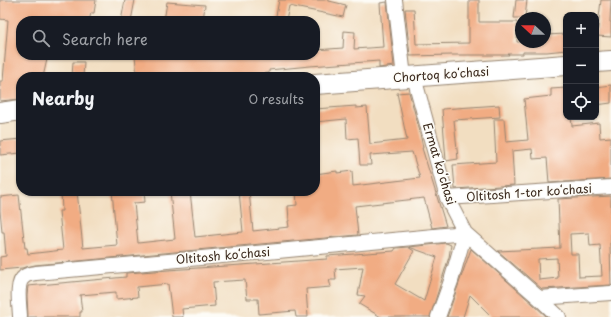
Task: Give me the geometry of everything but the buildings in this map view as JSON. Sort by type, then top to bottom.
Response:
[{"type":"main road","points":[[599,62],[611,61]]},
{"type":"main road","name":"Chortoq koʻchasi","points":[[320,84],[563,65]]},
{"type":"main road","points":[[0,112],[16,110]]},
{"type":"street","name":"Ermat koʻchasi","points":[[395,0],[409,77],[447,198],[465,233]]},
{"type":"street","name":"Oltitosh 1-tor koʻchasi","points":[[447,198],[611,186]]},
{"type":"street","points":[[438,317],[451,281],[465,233],[559,317]]},
{"type":"street","name":"Oltitosh koʻchasi","points":[[20,317],[20,282],[24,277],[36,272],[465,233]]},
{"type":"street","points":[[539,298],[611,293]]}]
